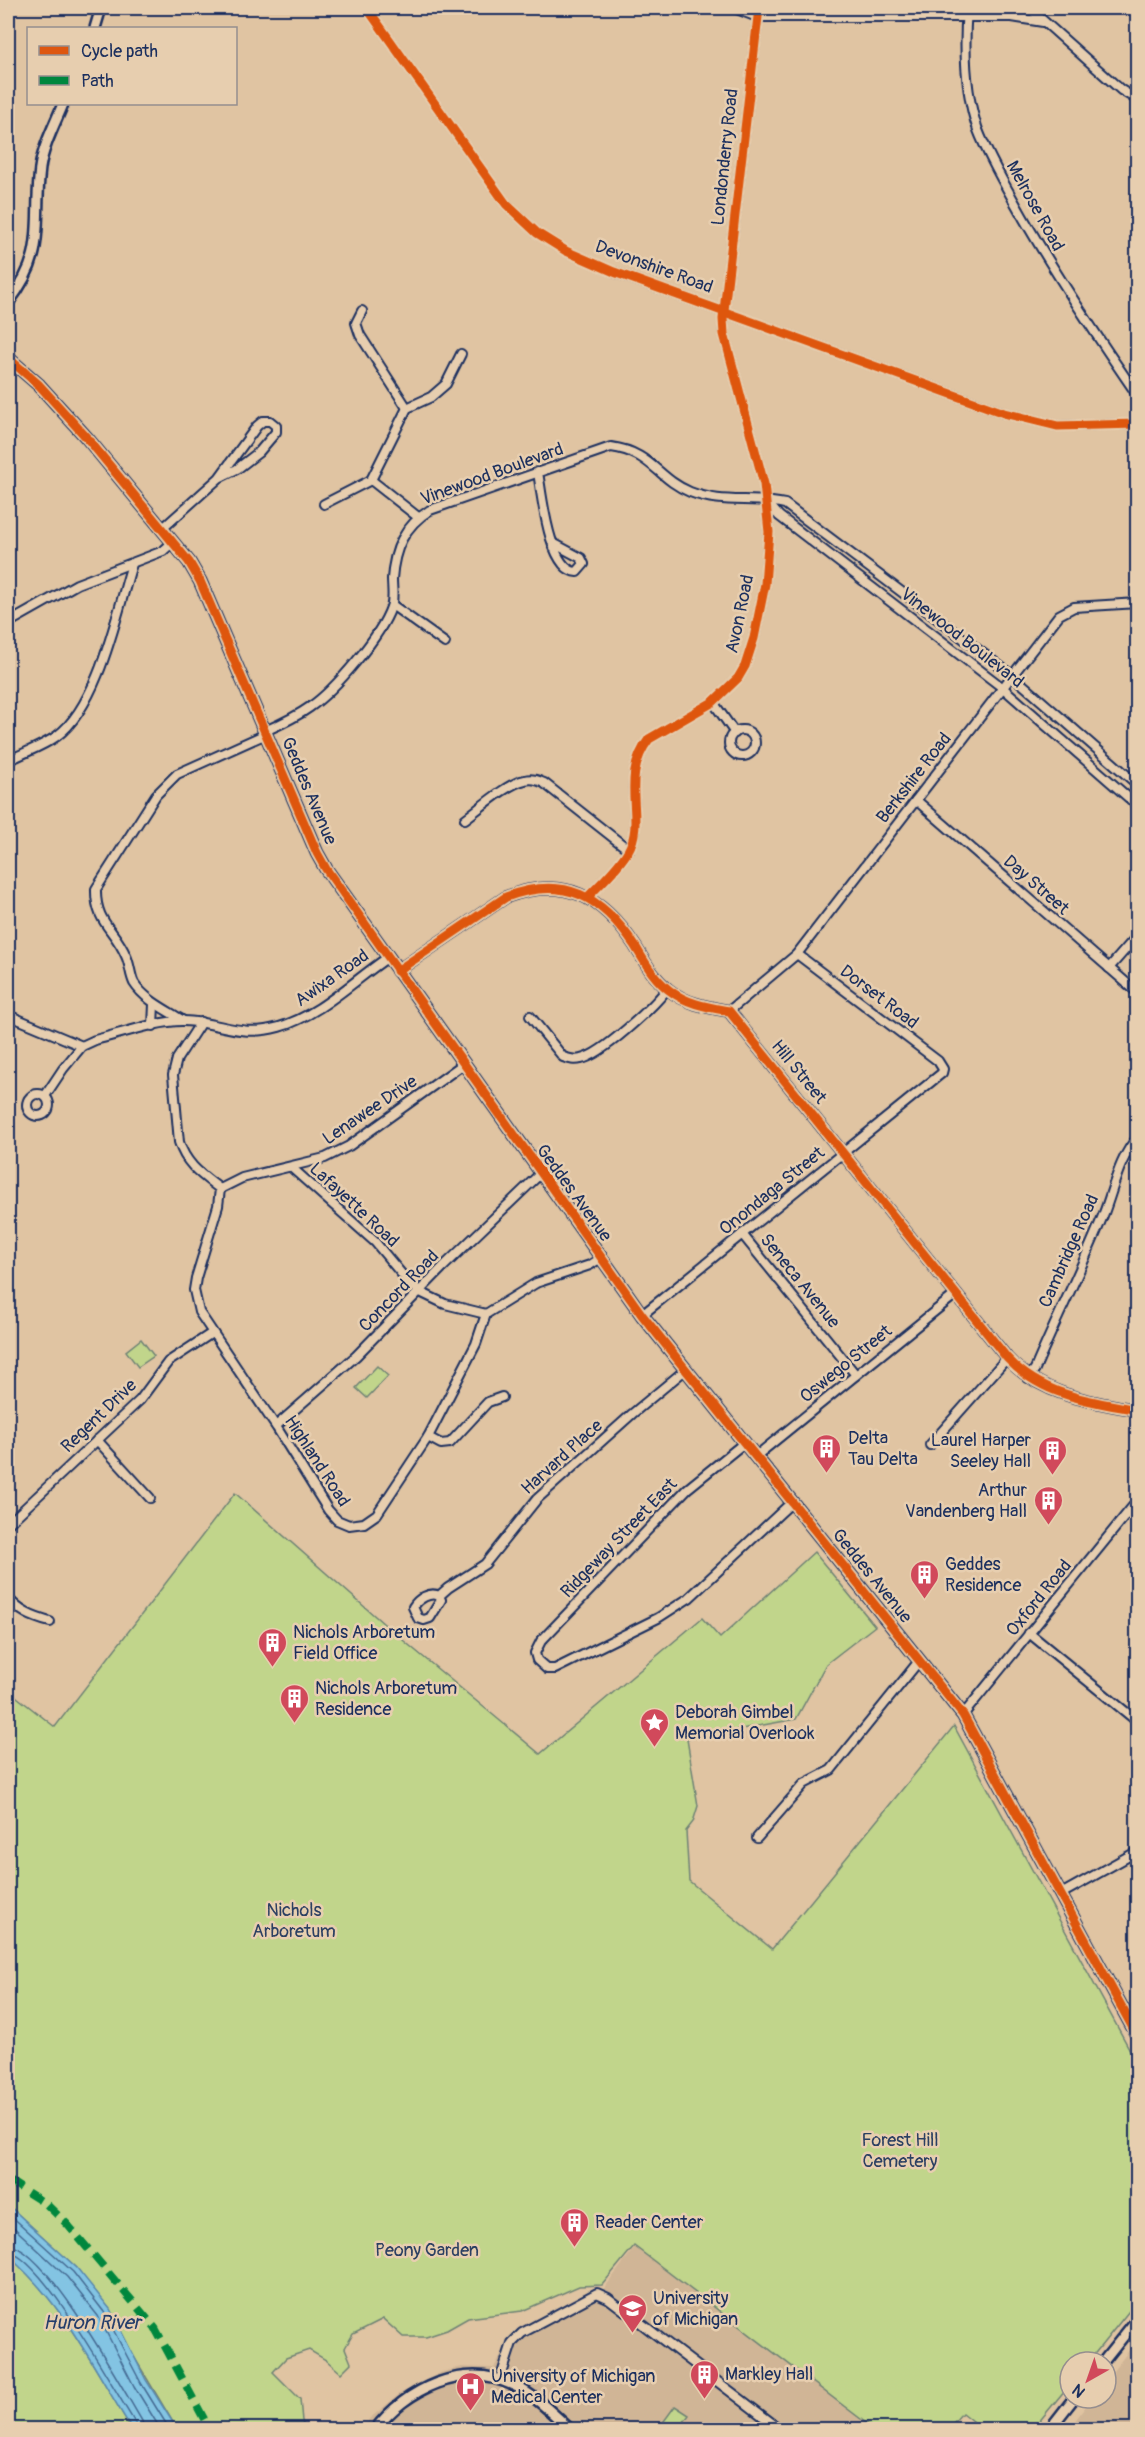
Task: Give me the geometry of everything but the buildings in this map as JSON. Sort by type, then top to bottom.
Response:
[{"type":"main road","name":"Geddes Avenue","points":[[8,358],[39,385],[82,432],[173,542],[200,581],[316,853],[462,1065],[642,1315],[963,1715],[1061,1894],[1133,2016],[1137,2037]]},
{"type":"street","points":[[95,27],[101,8]]},
{"type":"street","name":"Devonshire Road","points":[[367,8],[506,204],[537,233],[566,251],[615,272],[922,384],[1040,423],[1058,426],[1137,424]]},
{"type":"street","points":[[734,8],[757,17],[966,16],[1012,17],[1043,22]]},
{"type":"street","name":"Londonderry Road","points":[[724,310],[759,8]]},
{"type":"street","name":"Melrose Road","points":[[967,8],[970,95],[978,129],[1000,178],[1055,274],[1137,396]]},
{"type":"street","points":[[1029,8],[1121,90],[1137,100]]},
{"type":"street","points":[[8,303],[26,276],[34,254],[39,232],[41,166],[46,145],[63,105]]},
{"type":"street","name":"Avon Road","points":[[629,850],[633,832],[632,784],[642,748],[649,739],[713,702],[738,678],[745,666],[754,638],[768,557],[769,532],[764,484],[724,334],[724,310]]},
{"type":"street","points":[[362,311],[356,322],[360,335],[407,408]]},
{"type":"street","points":[[324,504],[371,480],[407,408],[431,397],[446,384],[461,354]]},
{"type":"street","points":[[162,529],[219,478],[256,426],[263,421],[270,421],[276,426],[276,432],[259,452],[237,469],[219,478]]},
{"type":"street","name":"Vinewood Boulevard","points":[[182,1020],[154,1004],[134,982],[126,954],[104,922],[95,904],[96,890],[156,795],[177,774],[266,733],[312,706],[326,693],[373,641],[392,605],[393,576],[399,545],[409,525],[418,517],[430,510],[611,447],[627,449],[639,454],[678,485],[698,495],[720,501],[764,499],[785,504],[1013,676],[1137,785]]},
{"type":"street","points":[[538,472],[553,543]]},
{"type":"street","points":[[371,480],[418,517]]},
{"type":"street","name":"Vinewood Boulevard","points":[[764,499],[779,516],[1002,688],[1137,806]]},
{"type":"street","points":[[8,612],[11,621],[76,584],[163,551],[173,542]]},
{"type":"street","points":[[8,761],[57,736],[79,712],[98,675],[132,564]]},
{"type":"street","name":"Berkshire Road","points":[[729,1011],[797,954],[1059,615],[1068,608],[1137,603]]},
{"type":"street","points":[[392,605],[444,643]]},
{"type":"street","points":[[713,702],[735,732]]},
{"type":"street","points":[[465,819],[514,784],[534,779],[544,783],[629,850],[588,897]]},
{"type":"street","name":"Day Street","points":[[916,800],[1137,993]]},
{"type":"street","points":[[397,971],[506,897],[522,891],[560,889],[574,891],[588,897],[621,927],[647,966],[667,989],[691,1003],[729,1011]]},
{"type":"street","points":[[1109,968],[1137,935]]},
{"type":"street","name":"Dorset Road","points":[[797,954],[942,1064]]},
{"type":"street","name":"Awixa Road","points":[[182,1020],[240,1031],[278,1027],[296,1021],[317,1008],[387,958]]},
{"type":"street","points":[[530,1016],[563,1058],[582,1059],[593,1054],[622,1032],[667,989]]},
{"type":"street","points":[[153,1026],[154,1004]]},
{"type":"street","name":"Hill Street","points":[[729,1011],[1007,1358],[1028,1377],[1064,1394],[1137,1410]]},
{"type":"street","points":[[8,1015],[82,1046]]},
{"type":"street","points":[[45,1096],[82,1046],[95,1040],[182,1020]]},
{"type":"street","points":[[201,1022],[174,1066],[178,1142],[192,1167],[220,1189]]},
{"type":"street","name":"Onondaga Street","points":[[642,1315],[939,1076],[943,1069],[942,1064]]},
{"type":"street","name":"Lenawee Drive","points":[[220,1189],[242,1178],[292,1168],[325,1158],[349,1146],[462,1065]]},
{"type":"street","name":"Cambridge Road","points":[[1028,1377],[1035,1370],[1104,1214],[1123,1159],[1137,1137]]},
{"type":"street","name":"Lafayette Road","points":[[292,1168],[375,1242],[420,1292],[445,1304],[486,1314]]},
{"type":"street","name":"Concord Road","points":[[276,1426],[334,1377],[443,1267],[540,1174]]},
{"type":"street","name":"Highland Road","points":[[220,1189],[218,1206],[196,1278],[194,1290],[199,1312],[276,1426],[328,1510],[337,1520],[349,1525],[364,1523],[376,1514],[428,1437],[476,1344],[486,1314]]},
{"type":"street","name":"Seneca Avenue","points":[[742,1234],[856,1375]]},
{"type":"street","points":[[486,1314],[536,1282],[590,1265],[601,1258]]},
{"type":"street","name":"Oswego Street","points":[[755,1457],[957,1294]]},
{"type":"street","name":"Regent Drive","points":[[8,1524],[140,1400],[168,1362],[212,1333]]},
{"type":"street","points":[[930,1445],[1007,1358]]},
{"type":"street","name":"Harvard Place","points":[[439,1596],[485,1564],[537,1499],[685,1370]]},
{"type":"street","points":[[428,1437],[441,1444],[454,1441],[488,1402],[502,1397]]},
{"type":"street","points":[[97,1440],[150,1498]]},
{"type":"street","name":"Ridgeway Street East","points":[[744,1443],[687,1489],[541,1641],[536,1653],[541,1666],[555,1669],[674,1608],[689,1598],[792,1502]]},
{"type":"street","name":"Oxford Road","points":[[963,1715],[1137,1500]]},
{"type":"street","points":[[8,1598],[17,1608],[30,1616],[50,1622]]},
{"type":"street","points":[[1029,1634],[1137,1722]]},
{"type":"street","points":[[757,1838],[804,1784],[831,1770],[919,1660]]},
{"type":"street","points":[[1061,1894],[1137,1851]]},
{"type":"street","points":[[500,2380],[512,2343],[522,2334],[597,2293],[608,2298],[781,2430]]},
{"type":"street","points":[[1114,2350],[1134,2330],[1137,2318]]},
{"type":"street","points":[[375,2430],[387,2414],[402,2402],[436,2382],[477,2377],[512,2384],[530,2395],[571,2430]]},
{"type":"street","points":[[1049,2430],[1065,2410]]},
{"type":"shaded area","name":"University of Michigan","points":[[635,2247],[873,2429],[364,2430],[369,2419],[401,2393],[442,2372],[462,2367],[494,2368],[508,2341],[524,2327],[589,2292],[603,2290]]},
{"type":"shaded area","points":[[1134,2344],[1137,2347],[1137,2429],[1068,2430],[1083,2410],[1118,2410],[1118,2365]]},
{"type":"green space","points":[[141,1339],[154,1356],[138,1367],[126,1351]]},
{"type":"green space","points":[[377,1366],[388,1376],[367,1398],[356,1388]]},
{"type":"green space","name":"Nichols Arboretum","points":[[235,1493],[392,1631],[540,1754],[702,1618],[720,1638],[814,1552],[875,1626],[826,1664],[796,1719],[687,1739],[698,1806],[693,1822],[686,1831],[689,1881],[772,1949],[954,1726],[1137,2063],[1137,2301],[1098,2350],[1058,2350],[1058,2399],[1033,2429],[982,2429],[962,2413],[948,2429],[874,2429],[634,2246],[602,2285],[579,2286],[522,2311],[468,2318],[447,2330],[426,2337],[403,2337],[383,2319],[353,2334],[345,2348],[351,2363],[341,2373],[326,2360],[309,2350],[286,2358],[273,2372],[300,2399],[302,2421],[306,2429],[177,2429],[77,2268],[8,2205],[8,1690],[55,1727]]},
{"type":"green space","points":[[8,2256],[28,2274],[61,2315],[132,2429],[8,2429]]},
{"type":"green space","points":[[675,2406],[689,2415],[679,2429],[659,2428]]},
{"type":"water","name":"Huron River","points":[[8,2205],[77,2268],[110,2309],[146,2380],[177,2429],[132,2429],[61,2315],[28,2274],[8,2256]]},
{"type":"marked path","points":[[8,2180],[46,2204],[67,2224],[155,2328],[210,2430]]},
{"type":"cycle path","points":[[367,8],[506,204],[537,233],[566,251],[614,272],[1004,413],[1058,426],[1138,424]]},
{"type":"cycle path","points":[[588,897],[619,863],[633,839],[635,769],[640,754],[649,739],[713,702],[738,678],[745,666],[754,638],[765,584],[769,532],[764,484],[724,334],[723,319],[759,8]]},
{"type":"cycle path","points":[[8,358],[39,385],[87,438],[189,562],[200,581],[317,853],[326,869],[642,1315],[963,1715],[1138,2037]]},
{"type":"cycle path","points":[[397,971],[506,897],[546,888],[580,894],[609,914],[635,946],[654,975],[669,990],[690,1002],[729,1011],[1007,1358],[1020,1371],[1035,1381],[1067,1395],[1138,1410]]},
{"type":"place","name":"Delta Tau Delta","points":[[827,1474]]},
{"type":"place","name":"Laurel Harper Seeley Hall","points":[[1052,1476]]},
{"type":"place","name":"Arthur Vandenberg Hall","points":[[1048,1526]]},
{"type":"place","name":"Geddes Residence","points":[[924,1600]]},
{"type":"place","name":"Nichols Arboretum Field Office","points":[[272,1668]]},
{"type":"place","name":"Nichols Arboretum Residence","points":[[294,1724]]},
{"type":"place","name":"Deborah Gimbel Memorial Overlook","points":[[654,1748]]},
{"type":"place","name":"Reader Center","points":[[574,2248]]},
{"type":"place","name":"University of Michigan","points":[[632,2334]]},
{"type":"place","name":"Markley Hall","points":[[704,2400]]},
{"type":"place","name":"University of Michigan Medical Center","points":[[470,2412]]},
{"type":"park label","name":"Forest Hill Cemetery","points":[[900,2150]]},
{"type":"park label","name":"Peony Garden","points":[[427,2250]]}]
